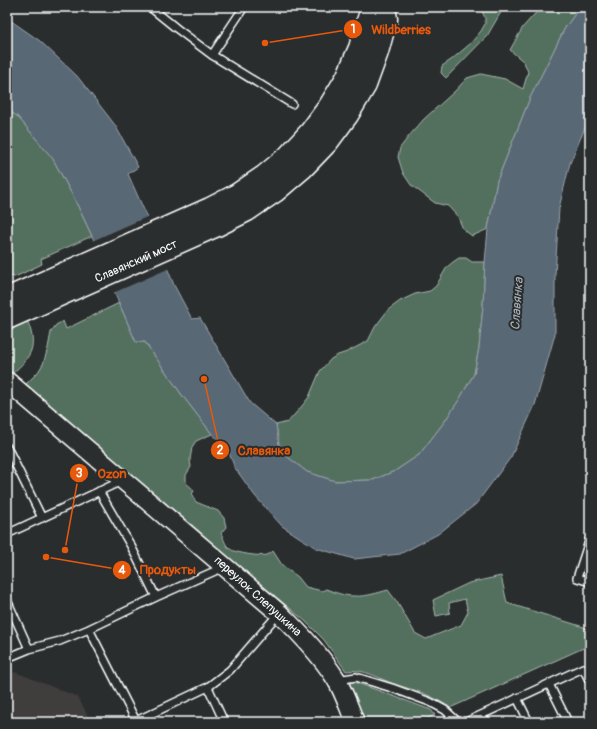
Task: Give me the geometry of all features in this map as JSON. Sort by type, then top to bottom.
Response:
[{"type":"main road","points":[[200,223],[265,176],[289,156],[311,132],[330,106],[347,78],[360,48],[369,18],[376,7]]},
{"type":"main road","points":[[200,223],[247,210],[274,191],[302,168],[327,142],[347,115],[365,84],[377,52],[386,19],[384,7]]},
{"type":"main road","name":"Славянский мост","points":[[65,283],[200,223]]},
{"type":"main road","points":[[7,299],[65,283]]},
{"type":"main road","points":[[7,318],[65,283]]},
{"type":"street","name":"переулок Слепушкина","points":[[7,381],[279,612],[303,635],[320,656],[336,680],[355,722]]},
{"type":"lane","points":[[150,7],[212,55],[292,104]]},
{"type":"lane","points":[[212,55],[244,7]]},
{"type":"lane","points":[[7,447],[42,518]]},
{"type":"lane","points":[[7,534],[115,484],[120,478]]},
{"type":"lane","points":[[99,491],[131,546],[156,597]]},
{"type":"lane","points":[[590,538],[577,578],[590,582]]},
{"type":"lane","points":[[7,658],[89,629],[225,566]]},
{"type":"lane","points":[[7,600],[29,649]]},
{"type":"lane","points":[[89,629],[136,721],[208,687],[230,670],[279,612]]},
{"type":"lane","points":[[466,722],[583,668],[590,682]]},
{"type":"lane","points":[[336,680],[356,677],[392,688],[430,702],[445,710],[458,722]]},
{"type":"lane","points":[[549,684],[568,722]]},
{"type":"lane","points":[[208,687],[224,722]]},
{"type":"lane","points":[[518,698],[529,722]]},
{"type":"lane","points":[[482,715],[486,722]]},
{"type":"shaded area","points":[[15,672],[78,697],[91,722],[7,722],[7,676]]},
{"type":"green space","points":[[482,7],[504,7],[487,36],[446,78],[441,73],[442,66],[470,44],[485,24],[485,18],[481,9]]},
{"type":"green space","points":[[541,7],[580,7],[565,28],[530,98],[497,181],[488,229],[472,236],[463,229],[458,217],[448,206],[435,203],[411,185],[403,173],[398,157],[400,148],[424,119],[467,78],[481,74],[505,79],[523,89],[528,72],[524,62],[510,50],[523,27]]},
{"type":"green space","points":[[7,109],[18,117],[53,159],[92,236],[41,259],[42,264],[15,277],[9,276],[7,273]]},
{"type":"green space","points":[[459,258],[466,258],[472,262],[485,262],[479,348],[474,374],[445,421],[419,455],[395,471],[373,480],[335,481],[307,472],[280,451],[276,425],[288,422],[302,406],[309,397],[320,371],[331,359],[368,341],[375,327],[388,310],[400,301],[415,294],[430,291],[436,286],[447,267]]},
{"type":"green space","points":[[119,303],[136,342],[145,342],[182,395],[212,434],[196,441],[192,447],[190,460],[191,467],[186,475],[186,483],[194,490],[192,495],[196,502],[218,511],[224,518],[226,527],[221,533],[230,549],[242,553],[259,555],[267,555],[273,551],[282,565],[298,577],[306,587],[322,591],[326,589],[343,595],[354,596],[367,595],[388,590],[397,602],[415,633],[426,639],[461,625],[468,612],[465,599],[449,603],[450,613],[436,616],[433,600],[469,583],[501,576],[507,603],[590,629],[590,645],[450,708],[428,695],[396,685],[372,675],[353,670],[346,671],[324,640],[304,620],[59,415],[26,384],[38,372],[43,364],[51,332],[56,325],[63,321],[66,329]]},
{"type":"green space","points":[[27,320],[32,337],[31,350],[24,362],[12,374],[7,367],[7,339],[9,333],[18,325]]},
{"type":"green space","points":[[351,681],[431,710],[435,715],[426,719],[427,722],[363,722],[345,683]]},
{"type":"water","points":[[580,7],[590,7],[590,116],[570,163],[559,208],[555,275],[555,334],[535,405],[511,457],[476,504],[438,534],[400,554],[354,559],[316,548],[282,526],[255,496],[235,468],[224,445],[212,434],[182,395],[145,342],[136,342],[92,236],[53,159],[18,117],[7,109],[7,18],[40,41],[77,76],[115,125],[138,167],[128,174],[174,285],[192,319],[200,318],[250,403],[276,425],[280,451],[307,472],[335,481],[373,480],[395,471],[419,455],[445,421],[474,374],[479,348],[488,229],[497,181],[530,98],[565,28]]},
{"type":"pier","points":[[149,216],[170,268],[113,293],[92,241]]},
{"type":"place","name":"Wildberries","points":[[265,43]]},
{"type":"place","name":"Славянка","points":[[204,379]]},
{"type":"place","name":"Ozon","points":[[65,550]]},
{"type":"place","name":"Продукты","points":[[46,557]]}]
